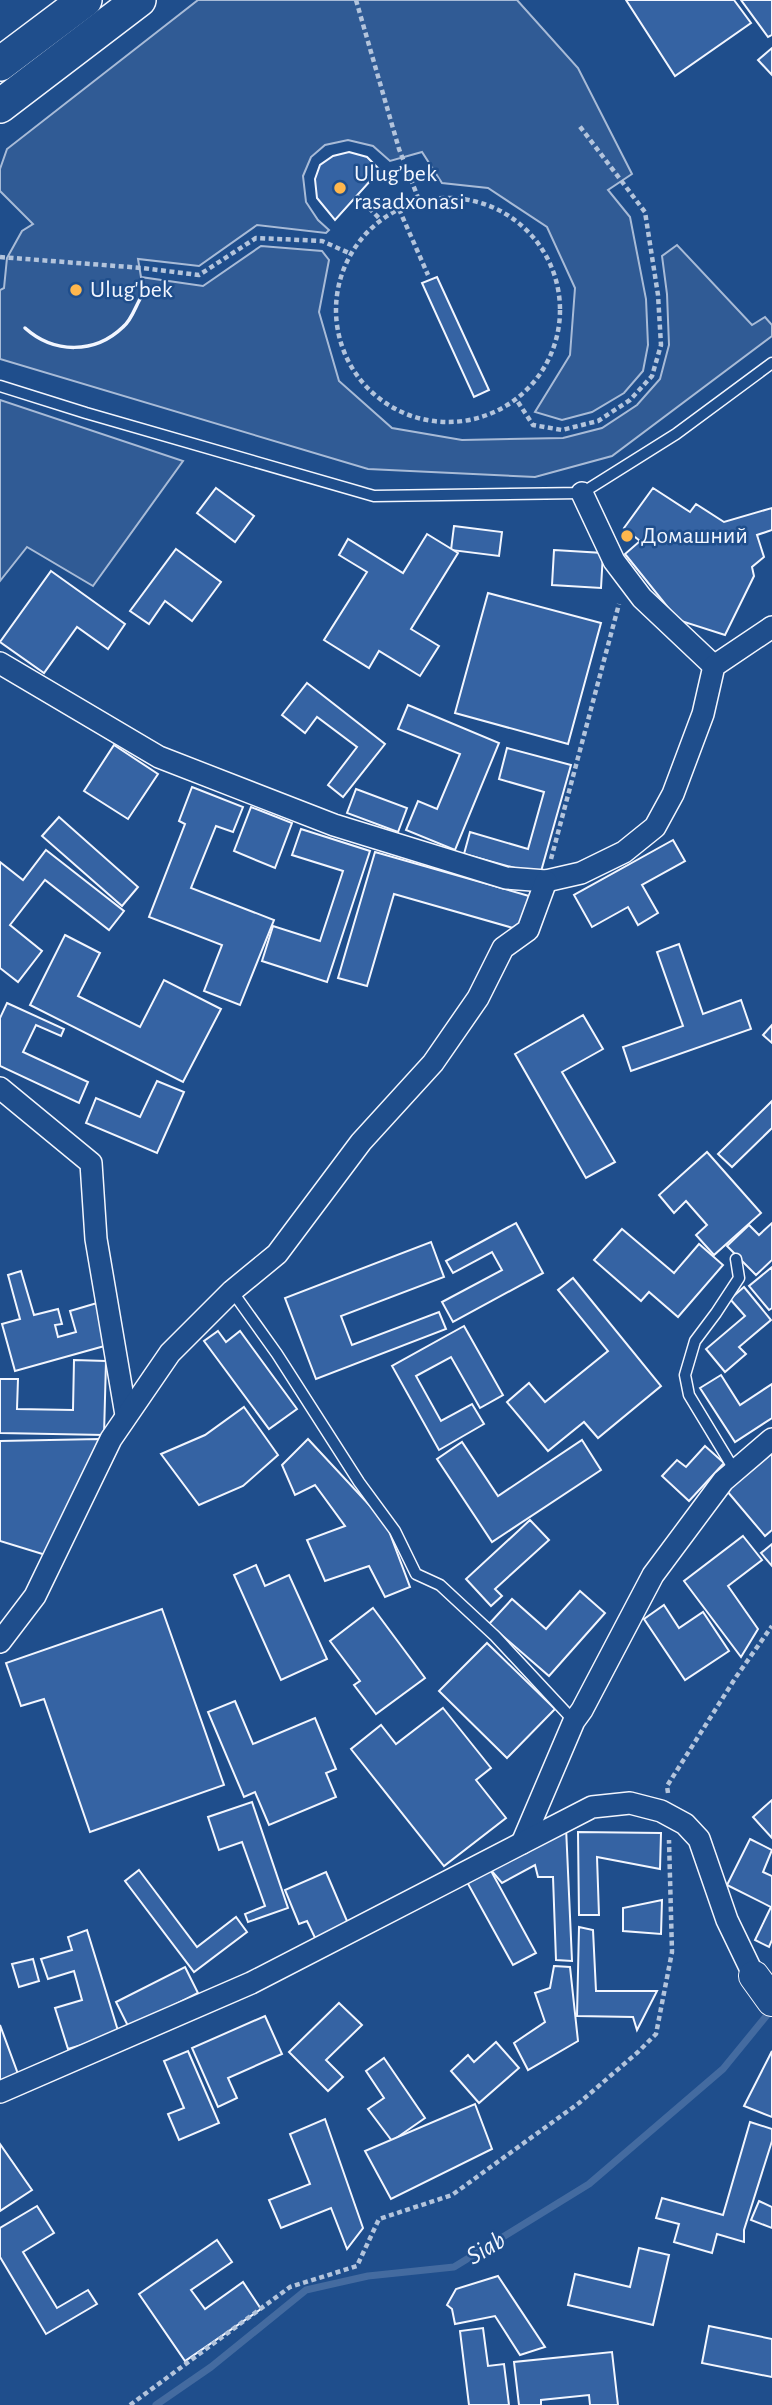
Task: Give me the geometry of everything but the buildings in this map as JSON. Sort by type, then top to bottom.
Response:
[{"type":"main road","points":[[0,64],[85,0]]},
{"type":"main road","points":[[0,106],[139,0]]},
{"type":"street","points":[[582,493],[614,561],[642,598],[714,666]]},
{"type":"street","points":[[0,663],[159,757],[334,825],[506,878],[546,881],[581,873],[624,852],[654,827],[673,794],[702,714],[714,666],[772,627]]},
{"type":"street","points":[[0,1642],[35,1597],[111,1439],[170,1353],[232,1292],[277,1254],[362,1142],[433,1063],[478,998],[503,947],[528,930],[546,881]]},
{"type":"street","points":[[0,1088],[91,1163],[96,1239],[126,1415]]},
{"type":"street","points":[[522,1843],[574,1721],[653,1575],[723,1481],[772,1439]]},
{"type":"street","points":[[0,2092],[251,1983],[592,1807],[630,1803],[668,1814],[685,1824],[699,1839],[727,1920],[754,1976],[772,2001]]},
{"type":"lane","points":[[0,386],[374,496],[582,493],[676,434],[772,363]]},
{"type":"lane","points":[[735,1471],[689,1395],[685,1375],[695,1341],[739,1278],[736,1259]]},
{"type":"lane","points":[[232,1292],[277,1354],[359,1482],[395,1531],[416,1574],[440,1585],[486,1628],[574,1721]]},
{"type":"path","points":[[356,0],[399,149],[419,200]]},
{"type":"path","points":[[518,401],[533,425],[562,430],[598,421],[630,400],[652,376],[661,345],[658,295],[645,212],[578,124]]},
{"type":"path","points":[[357,196],[380,219]]},
{"type":"path","points":[[419,200],[482,201],[534,234],[562,290],[556,352],[518,401],[460,425],[399,414],[352,373],[334,314],[349,253],[380,219],[419,200]]},
{"type":"path","points":[[399,209],[428,275]]},
{"type":"path","points":[[0,257],[199,275],[256,238],[322,241],[349,253]]},
{"type":"path","points":[[546,881],[626,576]]},
{"type":"path","points":[[130,2405],[290,2287],[357,2266],[379,2219],[452,2195],[579,2103],[656,2034],[672,1952],[667,1786],[736,1677],[772,1626]]},
{"type":"shaded area","points":[[198,0],[517,0],[578,68],[632,174],[608,190],[630,217],[646,299],[648,345],[643,371],[624,393],[592,412],[562,420],[535,412],[570,355],[575,288],[547,227],[488,188],[442,183],[422,152],[390,161],[373,146],[348,140],[325,145],[311,157],[303,176],[306,202],[318,220],[329,230],[326,233],[257,225],[199,266],[138,259],[141,277],[203,286],[261,246],[322,251],[329,260],[319,312],[339,381],[392,428],[462,440],[563,438],[602,428],[637,405],[660,379],[669,345],[662,256],[677,245],[752,325],[765,317],[772,325],[772,336],[612,456],[535,477],[368,469],[0,359],[0,290],[4,288],[7,258],[22,231],[33,224],[0,191],[0,169],[7,149]]},
{"type":"shaded area","points":[[0,400],[183,461],[93,586],[27,547],[0,581]]},
{"type":"waterway","name":"Siab","points":[[156,2405],[211,2367],[306,2290],[368,2276],[454,2267],[589,2184],[723,2069],[772,2009]]},
{"type":"wall","points":[[25,328],[49,343],[87,346],[112,336],[123,327],[131,318],[140,299]]},
{"type":"place","name":"Ulug’bek rasadxonasi","points":[[340,188]]},
{"type":"place","name":"Ulug'bek","points":[[76,290]]},
{"type":"place","name":"Домашний","points":[[627,536]]}]
